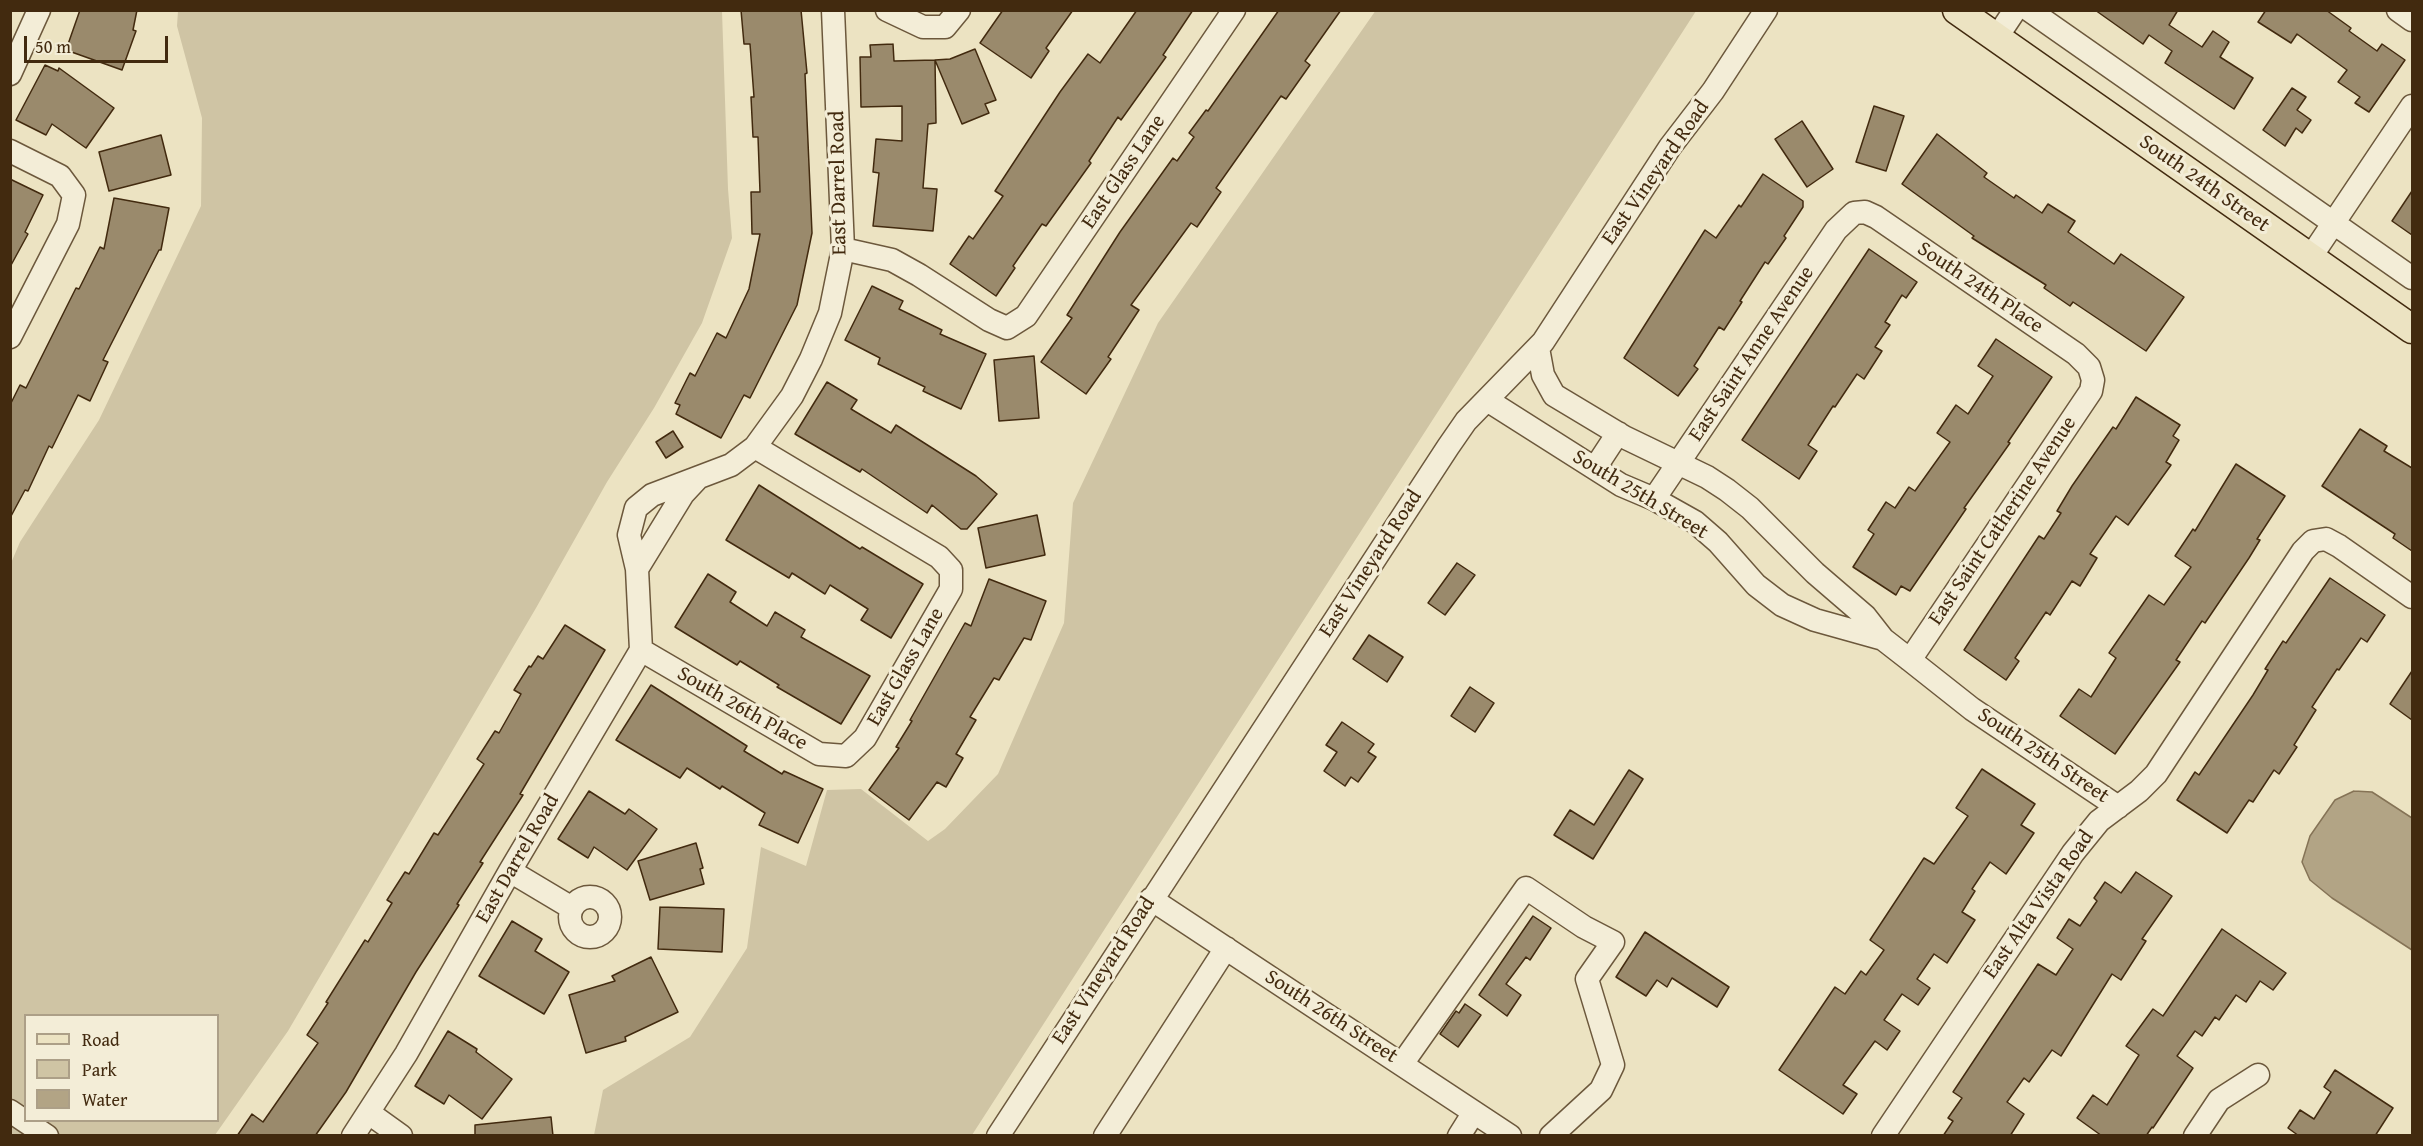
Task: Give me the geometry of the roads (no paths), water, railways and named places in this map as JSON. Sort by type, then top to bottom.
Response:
[{"type":"main road","name":"South 24th Street","points":[[1957,10],[2412,329]]},
{"type":"street","points":[[10,74],[39,10]]},
{"type":"street","name":"East Darrel Road","points":[[353,1136],[406,1054],[510,871],[641,650],[637,569],[629,535],[636,508],[652,495],[675,484],[697,479],[731,465],[754,447],[792,396],[812,359],[830,313],[843,249],[833,10]]},
{"type":"street","points":[[887,10],[922,27],[945,27],[959,10]]},
{"type":"street","name":"East Glass Lane","points":[[843,249],[892,260],[919,274],[989,320],[1007,328],[1026,316],[1234,10]]},
{"type":"street","name":"East Vineyard Road","points":[[998,1136],[1448,447],[1466,421],[1538,348],[1670,147],[1713,91],[1767,10]]},
{"type":"street","points":[[1997,38],[2015,10]]},
{"type":"street","name":"South 24th Street","points":[[2029,10],[2412,278]]},
{"type":"street","points":[[2398,10],[2412,20]]},
{"type":"street","points":[[2310,258],[2412,106]]},
{"type":"street","points":[[10,151],[60,176],[74,195],[68,224],[10,337]]},
{"type":"street","name":"South 24th Place","points":[[1854,213],[1865,212],[1876,217],[2076,354],[2089,367],[2093,380]]},
{"type":"street","name":"East Saint Anne Avenue","points":[[1654,499],[1836,230],[1854,213]]},
{"type":"street","name":"South 25th Street","points":[[1538,348],[1543,375],[1554,395],[1618,433],[1707,477],[1750,508],[1815,573],[1866,615],[1883,639],[1972,709],[2118,807]]},
{"type":"street","name":"East Saint Catherine Avenue","points":[[1910,660],[2091,391],[2093,380]]},
{"type":"street","name":"South 25th Street","points":[[1487,399],[1621,485],[1654,499],[1695,522],[1719,542],[1756,585],[1782,605],[1815,620],[1883,639]]},
{"type":"street","points":[[1595,468],[1618,433]]},
{"type":"street","name":"East Glass Lane","points":[[754,447],[939,557],[951,570],[951,589],[865,738],[846,756]]},
{"type":"street","name":"East Darrel Road","points":[[637,569],[683,494],[697,479]]},
{"type":"street","name":"East Alta Vista Road","points":[[1883,1136],[2073,853],[2099,821],[2139,791],[2156,774],[2303,551],[2313,541],[2326,539],[2412,597]]},
{"type":"street","name":"South 26th Place","points":[[641,650],[819,754],[846,756]]},
{"type":"street","points":[[510,871],[572,908]]},
{"type":"street","points":[[1402,1064],[1526,888],[1584,927],[1613,942],[1587,979],[1613,1065],[1601,1090],[1551,1136]]},
{"type":"street","name":"South 26th Street","points":[[1151,899],[1510,1136]]},
{"type":"street","points":[[1105,1136],[1226,948]]},
{"type":"street","points":[[2195,1136],[2219,1100],[2258,1075]]},
{"type":"street","points":[[10,1111],[24,1120]]},
{"type":"street","points":[[1459,1136],[1474,1112]]},
{"type":"street","points":[[369,1113],[401,1136]]},
{"type":"street","points":[[26,1122],[47,1136]]},
{"type":"water","points":[[2354,791],[2372,792],[2412,818],[2412,950],[2332,898],[2310,880],[2302,862],[2310,836],[2335,800]]}]
